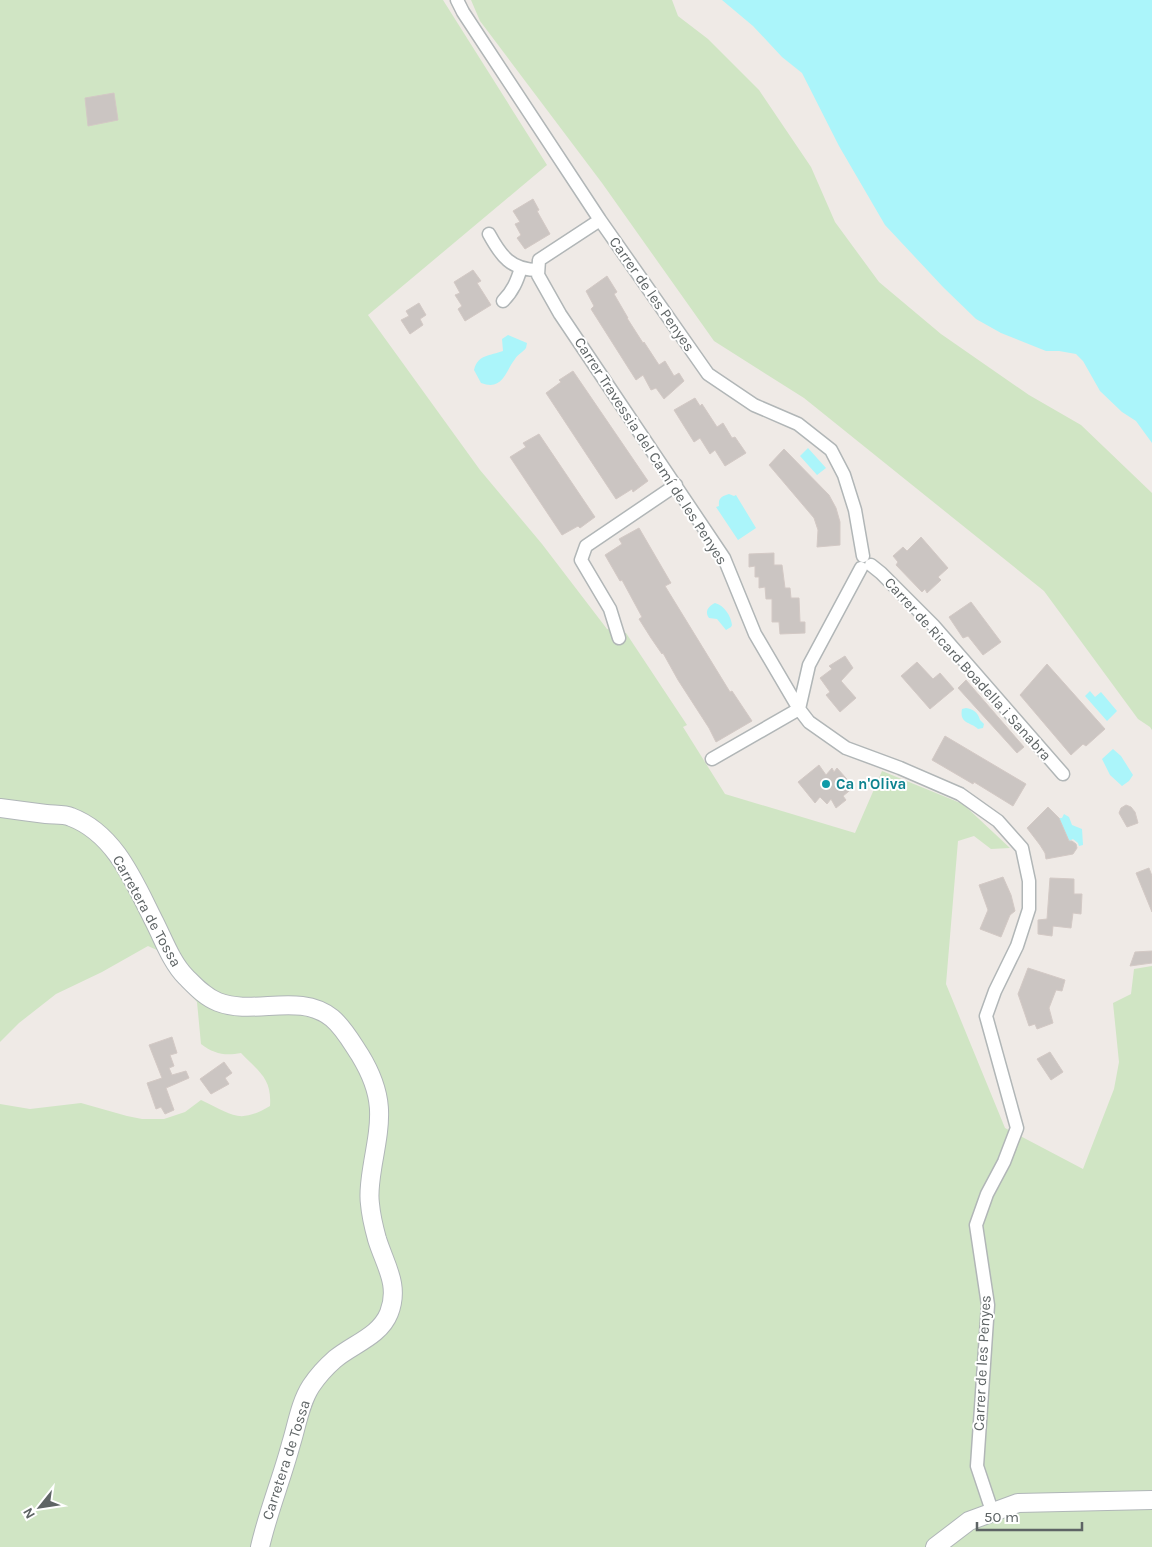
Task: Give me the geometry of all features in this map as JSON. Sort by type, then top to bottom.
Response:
[{"type":"main road","name":"Carretera de Tossa","points":[[0,808],[69,816],[89,826],[105,839],[124,865],[181,972],[199,990],[216,1002],[233,1006],[248,1008],[302,1006],[318,1010],[333,1019],[351,1040],[370,1072],[378,1096],[380,1112],[371,1178],[370,1202],[377,1240],[388,1264],[392,1280],[393,1298],[389,1315],[375,1332],[334,1359],[311,1386],[299,1413],[260,1547]]},
{"type":"main road","points":[[935,1547],[969,1521],[992,1511],[1018,1504],[1152,1500]]},
{"type":"street","name":"Carrer de les Penyes","points":[[457,0],[463,12],[600,220],[708,374],[754,405],[798,424],[831,450],[844,475],[856,510],[865,563]]},
{"type":"street","points":[[489,234],[498,251],[511,264],[527,270],[538,270],[539,260],[600,220]]},
{"type":"street","points":[[503,301],[517,282],[521,268]]},
{"type":"street","name":"Carrer Travessia del Camí de les Penyes","points":[[538,270],[538,275],[560,314],[724,558],[755,634],[799,709]]},
{"type":"street","points":[[618,638],[610,609],[581,560],[586,546],[676,485]]},
{"type":"street","points":[[712,759],[799,709],[809,665],[865,563]]},
{"type":"street","name":"Carrer de Ricard Boadella i Sanabra","points":[[865,563],[881,573],[933,626],[1062,774]]},
{"type":"street","name":"Carrer de les Penyes","points":[[799,709],[809,722],[846,748],[900,768],[960,794],[998,821],[1022,848],[1029,881],[1029,909],[1017,946],[995,990],[986,1016],[1017,1128],[1004,1162],[987,1194],[976,1225],[988,1304],[977,1466],[992,1511]]},
{"type":"green space","points":[[0,0],[443,0],[547,165],[368,315],[480,470],[542,544],[607,629],[626,633],[687,725],[683,727],[725,794],[855,833],[882,771],[963,804],[1010,848],[991,849],[974,836],[958,841],[946,984],[1005,1128],[1083,1169],[1114,1089],[1119,1062],[1113,1003],[1131,994],[1134,969],[1152,966],[1152,1547],[0,1547],[0,1104],[30,1109],[81,1103],[142,1119],[164,1119],[185,1112],[201,1100],[228,1113],[242,1116],[250,1115],[270,1106],[270,1096],[263,1076],[241,1053],[220,1053],[210,1050],[201,1044],[197,1002],[181,984],[157,950],[148,946],[102,972],[56,994],[19,1023],[0,1042]]},
{"type":"green space","points":[[471,0],[672,0],[678,16],[708,39],[759,90],[811,167],[835,222],[879,282],[941,334],[1029,395],[1081,425],[1152,493],[1152,730],[1138,719],[1044,591],[804,398],[714,341],[602,183],[480,21]]},
{"type":"water","points":[[722,0],[1152,0],[1152,443],[1136,421],[1122,412],[1100,391],[1083,361],[1076,354],[1046,351],[1001,333],[976,319],[943,287],[885,225],[839,146],[802,73],[782,57],[753,26]]},
{"type":"water","points":[[508,335],[527,343],[526,348],[516,357],[499,382],[488,385],[481,383],[474,370],[478,361],[485,356],[503,351],[502,339]]},
{"type":"water","points":[[808,448],[826,468],[817,475],[800,456]]},
{"type":"water","points":[[729,494],[736,495],[756,528],[738,540],[716,507],[719,506],[721,498]]},
{"type":"water","points":[[715,603],[724,608],[730,618],[732,625],[726,630],[717,619],[709,618],[708,609]]},
{"type":"water","points":[[1090,691],[1095,697],[1101,692],[1117,711],[1107,721],[1085,696]]},
{"type":"water","points":[[966,708],[977,713],[984,724],[983,728],[978,729],[964,720],[962,709]]},
{"type":"water","points":[[1113,749],[1121,756],[1133,775],[1122,786],[1110,775],[1102,759]]},
{"type":"water","points":[[1064,814],[1069,817],[1072,825],[1082,829],[1083,845],[1079,846],[1073,839],[1069,841],[1059,818],[1062,818]]},
{"type":"building","points":[[114,93],[118,120],[88,126],[85,98]]},
{"type":"building","points":[[533,199],[539,210],[537,211],[550,234],[525,249],[517,238],[521,235],[515,224],[520,222],[513,211]]},
{"type":"building","points":[[473,270],[481,281],[477,283],[491,305],[465,321],[458,309],[462,306],[455,295],[460,293],[454,282]]},
{"type":"building","points":[[607,276],[617,292],[614,294],[627,318],[659,365],[665,361],[674,376],[679,373],[684,381],[664,399],[656,388],[651,390],[643,375],[636,380],[591,309],[594,306],[586,291]]},
{"type":"building","points":[[419,303],[426,315],[420,319],[423,325],[410,334],[401,320],[409,316],[406,311]]},
{"type":"building","points":[[573,371],[648,481],[633,492],[632,489],[616,499],[546,393],[561,382],[559,380]]},
{"type":"building","points":[[695,398],[700,406],[702,404],[717,427],[723,423],[732,438],[735,437],[746,453],[725,466],[715,450],[710,454],[700,438],[694,442],[674,410]]},
{"type":"building","points":[[539,434],[595,517],[580,528],[578,526],[562,535],[510,457],[526,447],[523,443]]},
{"type":"building","points":[[784,449],[829,495],[836,508],[840,522],[840,545],[817,547],[818,530],[814,518],[769,465]]},
{"type":"building","points":[[639,528],[671,583],[665,586],[730,692],[732,691],[752,721],[716,742],[663,653],[639,619],[642,617],[622,580],[620,581],[605,555],[622,544],[619,539]]},
{"type":"building","points":[[921,537],[948,568],[938,577],[941,580],[927,593],[925,589],[922,592],[896,565],[898,562],[893,556],[903,547],[907,551]]},
{"type":"building","points":[[774,553],[774,565],[782,565],[785,588],[790,588],[791,598],[799,598],[800,622],[805,622],[805,633],[780,634],[779,622],[772,622],[772,599],[766,599],[765,587],[759,588],[759,577],[755,577],[755,566],[749,567],[749,554]]},
{"type":"building","points":[[971,602],[1001,642],[983,655],[968,636],[963,638],[949,617]]},
{"type":"building","points":[[845,656],[853,668],[841,681],[856,698],[840,712],[826,695],[830,692],[820,678],[832,669],[829,666]]},
{"type":"building","points":[[917,662],[933,679],[940,673],[954,689],[930,709],[901,676]]},
{"type":"building","points":[[1047,664],[1105,729],[1086,746],[1083,744],[1071,755],[1020,695]]},
{"type":"building","points":[[966,680],[1024,747],[1017,753],[958,688]]},
{"type":"building","points":[[945,736],[1026,784],[1013,806],[974,782],[973,784],[932,760]]},
{"type":"building","name":"Ca n'Oliva","points":[[819,765],[826,775],[832,768],[834,772],[837,768],[854,787],[843,796],[846,800],[836,808],[831,799],[827,804],[820,797],[815,803],[798,782]]},
{"type":"building","points":[[1126,805],[1135,812],[1138,823],[1127,827],[1119,813],[1121,808]]},
{"type":"building","points":[[1048,807],[1059,818],[1069,841],[1076,844],[1077,848],[1073,854],[1046,859],[1045,853],[1027,828]]},
{"type":"building","points":[[1149,868],[1152,876],[1152,912],[1136,873]]},
{"type":"building","points":[[1003,877],[1011,895],[1015,911],[1010,915],[1001,937],[980,929],[988,910],[979,885]]},
{"type":"building","points":[[1050,878],[1074,879],[1074,894],[1082,894],[1081,914],[1073,913],[1071,928],[1053,926],[1052,936],[1038,934],[1038,920],[1047,919]]},
{"type":"building","points":[[1152,951],[1152,963],[1130,966],[1135,952]]},
{"type":"building","points":[[1028,968],[1065,980],[1062,991],[1056,990],[1049,1008],[1053,1023],[1037,1029],[1035,1024],[1029,1026],[1018,994]]},
{"type":"building","points":[[172,1037],[177,1053],[170,1055],[174,1066],[169,1068],[172,1075],[186,1071],[189,1078],[166,1088],[174,1110],[165,1114],[161,1107],[156,1109],[147,1083],[162,1078],[149,1045]]},
{"type":"building","points":[[1050,1052],[1063,1072],[1051,1080],[1037,1059]]},
{"type":"building","points":[[224,1062],[232,1073],[225,1078],[229,1084],[211,1094],[200,1079]]},
{"type":"place","name":"Ca n'Oliva","points":[[826,784]]}]
